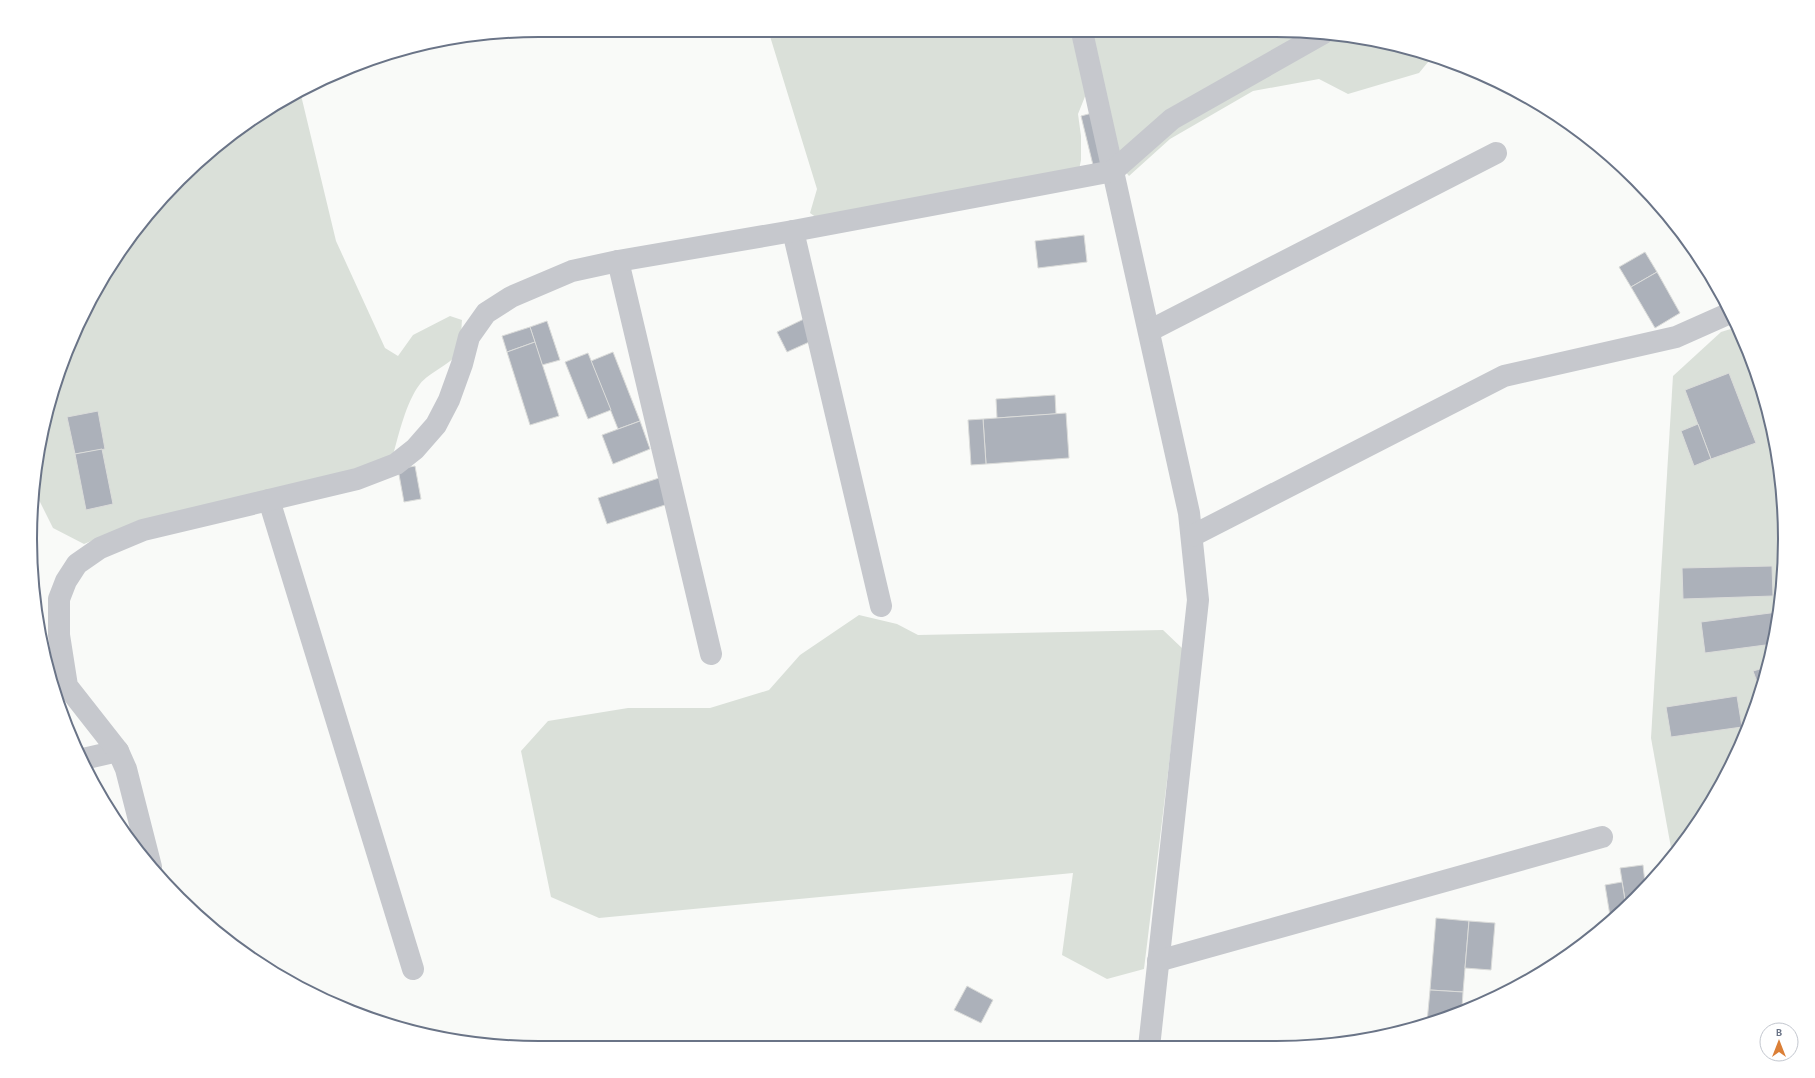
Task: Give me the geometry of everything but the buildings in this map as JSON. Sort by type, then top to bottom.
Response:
[{"type":"street","points":[[1083,37],[1189,513],[1198,600],[1150,1041]]},
{"type":"street","points":[[147,852],[126,770],[118,751],[66,686],[59,635],[59,599],[66,581],[77,564],[100,548],[143,530],[357,479],[396,464],[415,449],[436,425],[449,400],[462,364],[469,337],[486,313],[511,297],[572,272],[618,262],[793,232],[1113,171],[1172,119],[1314,38]]},
{"type":"street","points":[[1149,331],[1496,153]]},
{"type":"street","points":[[793,232],[881,606]]},
{"type":"street","points":[[618,262],[711,654]]},
{"type":"street","points":[[1192,536],[1504,376],[1676,337],[1725,315]]},
{"type":"street","points":[[269,500],[413,969]]},
{"type":"street","points":[[88,758],[118,751]]},
{"type":"street","points":[[1158,962],[1602,837]]},
{"type":"shaded area","points":[[770,37],[1072,37],[1088,89],[1078,114],[1081,136],[1081,160],[1078,175],[824,223],[810,213],[817,189]]},
{"type":"shaded area","points":[[1088,37],[1309,38],[1342,41],[1374,47],[1406,54],[1429,61],[1419,73],[1348,94],[1319,79],[1253,91],[1170,139],[1129,176],[1116,160]]},
{"type":"shaded area","points":[[301,97],[336,241],[385,348],[398,356],[413,335],[450,316],[462,320],[459,351],[447,364],[429,375],[415,391],[404,418],[393,455],[362,474],[139,521],[84,544],[53,528],[39,499],[41,473],[47,441],[54,409],[75,347],[104,288],[141,233],[184,184],[233,141],[288,104]]},
{"type":"shaded area","points":[[1731,329],[1740,347],[1761,409],[1768,441],[1774,473],[1777,506],[1777,572],[1774,605],[1761,669],[1740,731],[1711,790],[1671,848],[1651,738],[1673,376],[1721,332]]},
{"type":"shaded area","points":[[859,615],[897,624],[918,635],[1163,630],[1183,649],[1144,969],[1107,979],[1062,955],[1073,873],[599,918],[551,897],[521,751],[548,721],[628,708],[710,708],[769,690],[800,655]]}]
